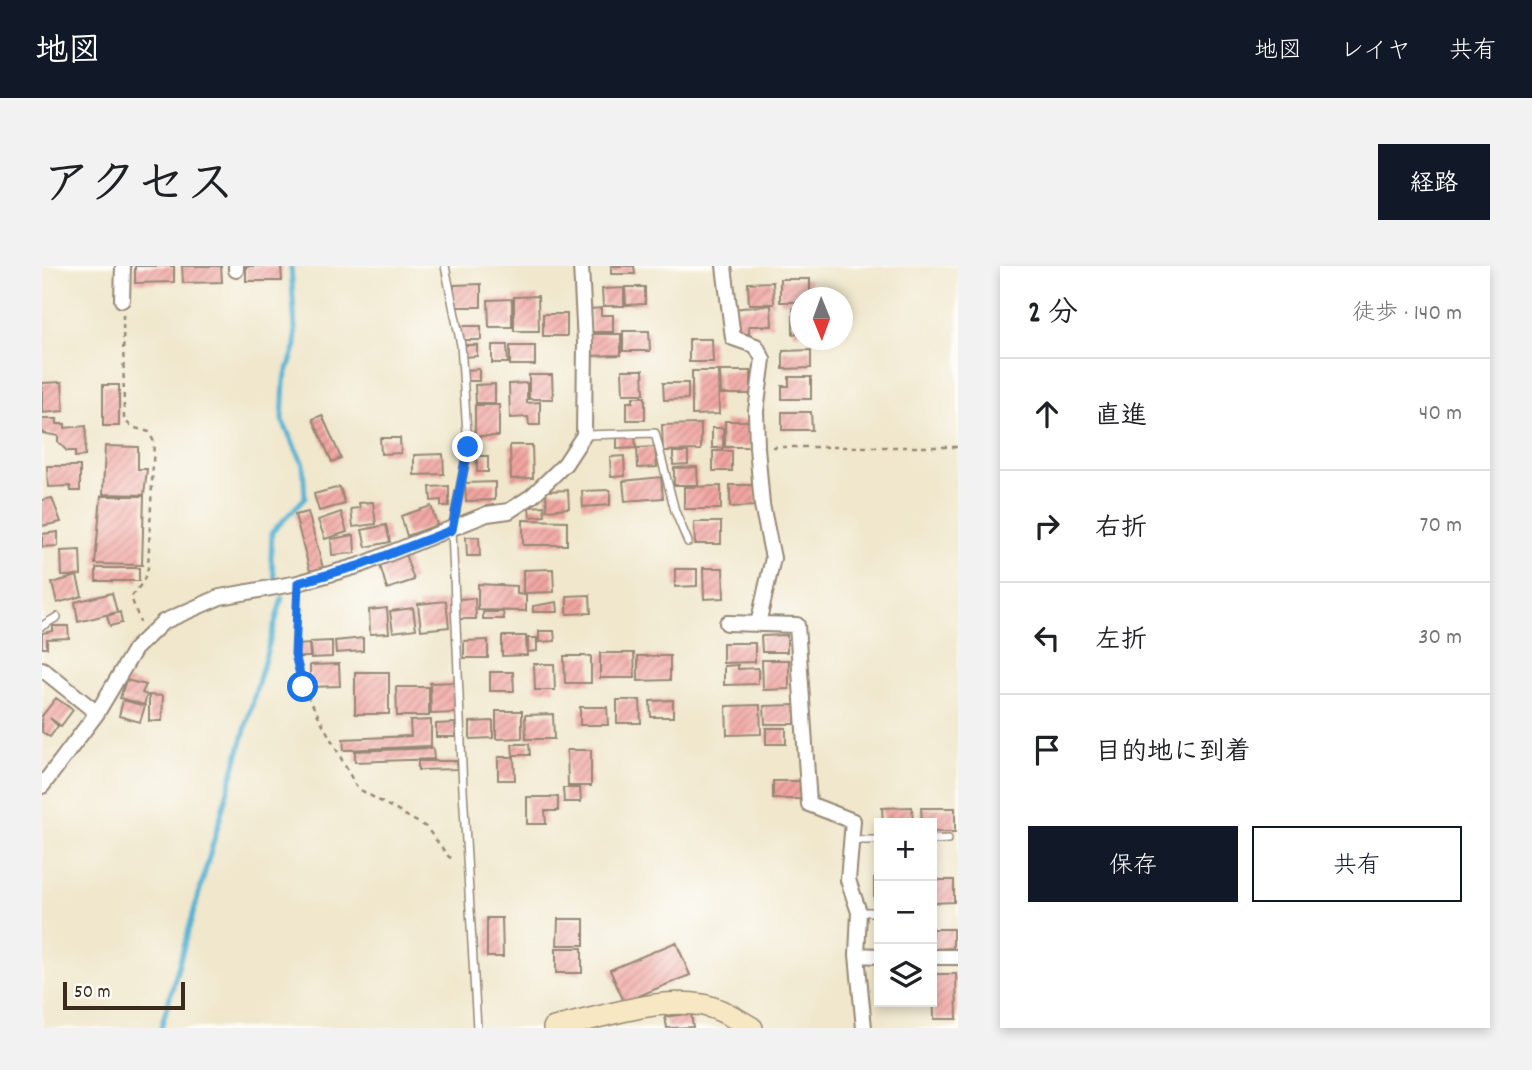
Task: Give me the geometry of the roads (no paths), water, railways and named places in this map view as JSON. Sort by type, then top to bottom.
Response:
[{"type":"street","points":[[122,300],[123,266]]},
{"type":"street","points":[[42,786],[97,713],[148,633],[179,613],[220,597],[298,583],[361,565],[487,514],[509,512],[533,496],[565,464],[583,435],[585,344],[581,266]]},
{"type":"street","points":[[724,266],[733,338],[756,346],[763,359],[756,411],[757,447],[762,505],[773,558],[758,624]]},
{"type":"street","points":[[727,623],[797,625],[809,804],[853,821],[848,880],[859,912],[857,955],[863,1028]]},
{"type":"street","points":[[42,669],[97,713]]},
{"type":"street","points":[[857,955],[874,956]]},
{"type":"street","points":[[937,957],[958,957]]},
{"type":"street","points":[[554,1028],[671,1005],[703,1006],[730,1014],[752,1028]]},
{"type":"lane","points":[[445,266],[461,345],[468,447],[452,530],[477,1028]]},
{"type":"lane","points":[[583,435],[655,433],[675,511],[688,542]]},
{"type":"lane","points":[[42,626],[57,617]]},
{"type":"lane","points":[[937,839],[947,839]]},
{"type":"lane","points":[[851,840],[874,840]]},
{"type":"lane","points":[[859,912],[874,912]]},
{"type":"waterway","points":[[275,578],[271,559],[272,532],[305,498],[303,464],[282,420],[284,381],[296,345],[291,266]]},
{"type":"waterway","points":[[161,1028],[282,598]]}]
